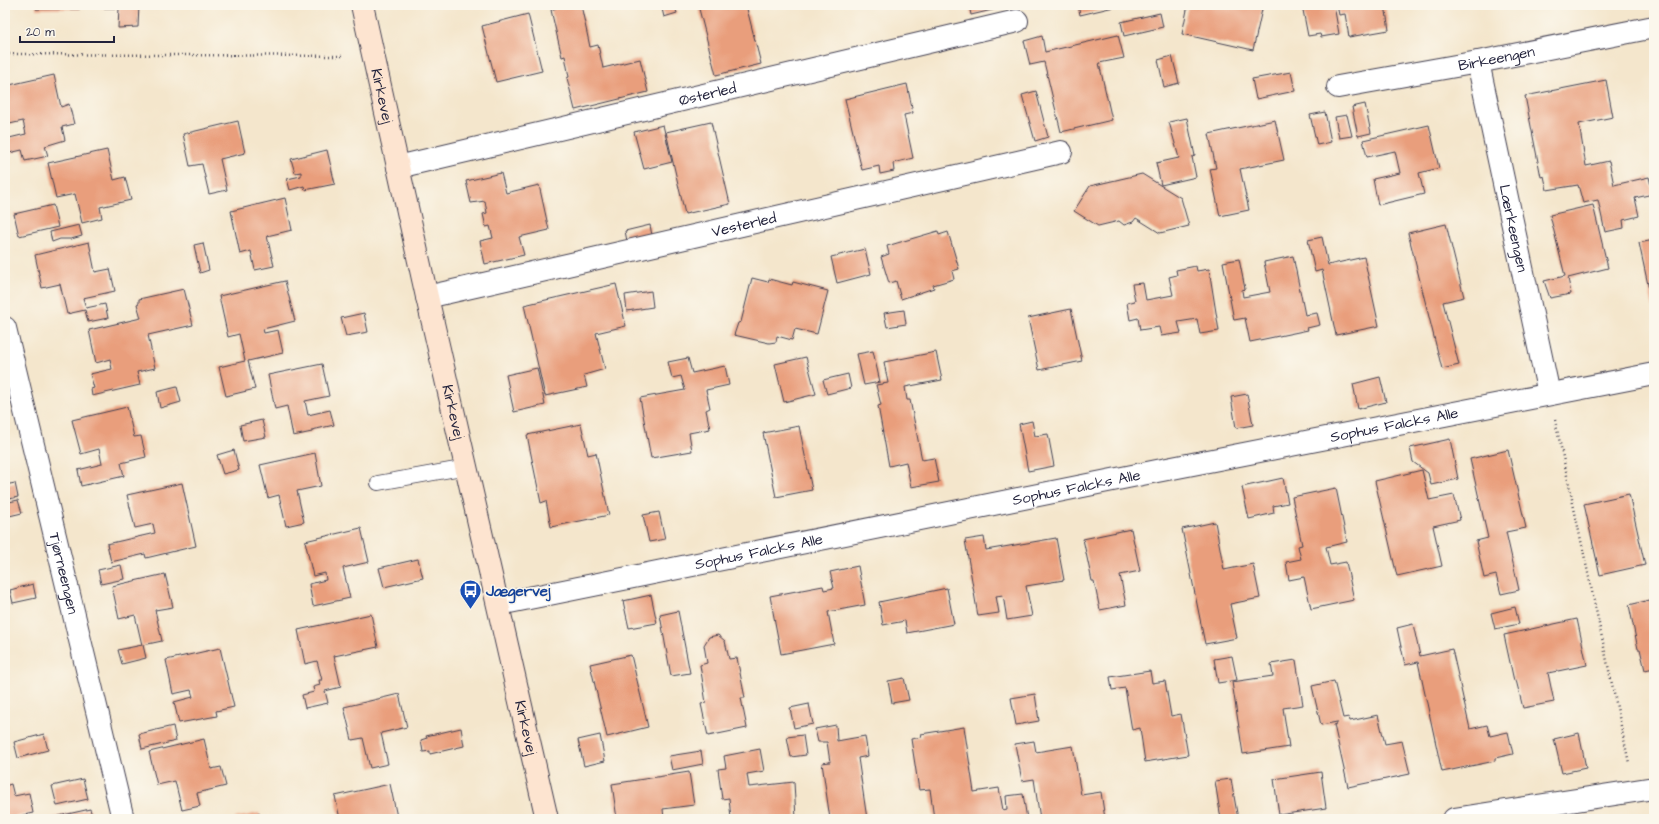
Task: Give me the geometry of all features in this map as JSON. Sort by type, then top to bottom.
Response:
[{"type":"main road","name":"Kirkevej","points":[[362,5],[427,297],[548,819]]},
{"type":"street","name":"Østerled","points":[[398,167],[1017,22]]},
{"type":"street","name":"Birkeengen","points":[[1338,87],[1478,62],[1654,27]]},
{"type":"street","name":"Lærkeengen","points":[[1478,62],[1549,394]]},
{"type":"street","name":"Vesterled","points":[[427,297],[1061,152]]},
{"type":"street","name":"Tjørneengen","points":[[5,328],[123,819]]},
{"type":"street","name":"Sophus Falcks Alle","points":[[499,604],[1165,470],[1654,374]]},
{"type":"street","points":[[1454,819],[1645,789]]},
{"type":"lane","points":[[378,483],[467,467]]},
{"type":"path","points":[[5,54],[373,56]]},
{"type":"path","points":[[1549,394],[1645,789]]},
{"type":"building","points":[[36,5],[80,5],[80,9],[36,9]]},
{"type":"building","points":[[102,5],[139,5],[138,27],[118,28],[119,8],[102,8]]},
{"type":"building","points":[[556,5],[581,5],[590,47],[598,45],[603,68],[640,59],[648,92],[575,110],[567,78],[569,77],[565,56],[562,57],[551,10],[556,8]]},
{"type":"building","points":[[661,5],[674,5],[677,13],[664,17]]},
{"type":"building","points":[[698,5],[746,5],[761,64],[716,75]]},
{"type":"building","points":[[969,5],[1009,5],[1009,6],[971,15]]},
{"type":"building","points":[[1078,5],[1118,5],[1118,6],[1080,15]]},
{"type":"building","points":[[1188,5],[1263,5],[1253,50],[1182,34]]},
{"type":"building","points":[[1302,5],[1334,5],[1339,34],[1321,37],[1320,34],[1308,36]]},
{"type":"building","points":[[1337,5],[1385,5],[1389,30],[1349,37],[1345,14],[1339,15]]},
{"type":"building","points":[[1160,13],[1163,27],[1124,36],[1121,22]]},
{"type":"building","points":[[528,14],[542,71],[496,82],[482,26]]},
{"type":"building","points":[[1118,35],[1124,58],[1099,63],[1112,120],[1061,132],[1044,62],[1030,65],[1024,41],[1042,36],[1045,52]]},
{"type":"building","points":[[1172,56],[1179,83],[1164,87],[1158,60]]},
{"type":"building","points":[[1291,72],[1295,91],[1256,99],[1252,79]]},
{"type":"building","points":[[54,75],[61,107],[69,104],[74,124],[62,127],[65,140],[45,146],[48,156],[25,161],[22,150],[5,154],[5,139],[26,134],[23,121],[5,125],[5,86]]},
{"type":"building","points":[[1606,80],[1613,117],[1579,124],[1586,166],[1609,161],[1614,185],[1649,177],[1653,194],[1635,198],[1639,216],[1623,220],[1624,228],[1605,232],[1598,200],[1583,203],[1578,185],[1547,190],[1544,176],[1541,177],[1525,96]]},
{"type":"building","points":[[907,84],[913,113],[904,115],[913,158],[893,163],[894,171],[880,174],[879,166],[862,170],[845,99]]},
{"type":"building","points":[[1036,91],[1048,137],[1035,141],[1022,95]]},
{"type":"building","points":[[1365,104],[1371,133],[1358,136],[1352,107]]},
{"type":"building","points":[[1325,112],[1331,142],[1317,145],[1310,115]]},
{"type":"building","points":[[1347,115],[1352,136],[1339,138],[1335,117]]},
{"type":"building","points":[[1187,118],[1195,156],[1192,157],[1196,177],[1161,185],[1156,163],[1179,158],[1169,122]]},
{"type":"building","points":[[1275,120],[1284,160],[1240,169],[1249,210],[1220,216],[1210,169],[1216,168],[1209,134]]},
{"type":"building","points":[[238,121],[245,153],[220,159],[227,190],[209,194],[202,164],[190,166],[183,134]]},
{"type":"building","points":[[711,122],[730,204],[685,214],[666,132]]},
{"type":"building","points":[[663,125],[672,162],[644,169],[634,132]]},
{"type":"building","points":[[1429,125],[1439,168],[1419,173],[1424,194],[1378,205],[1373,179],[1400,173],[1395,151],[1367,157],[1363,140]]},
{"type":"building","points":[[107,150],[114,180],[125,177],[131,200],[100,207],[102,218],[82,223],[75,194],[56,198],[48,163]]},
{"type":"building","points":[[327,150],[335,184],[305,190],[304,186],[290,190],[287,179],[301,176],[301,172],[295,173],[291,159]]},
{"type":"building","points":[[501,173],[506,193],[539,185],[549,230],[519,237],[524,255],[485,264],[480,241],[493,238],[490,226],[486,227],[483,214],[487,213],[485,201],[471,203],[466,181]]},
{"type":"building","points":[[1142,174],[1181,198],[1189,226],[1160,233],[1136,218],[1133,222],[1124,225],[1119,221],[1098,226],[1074,211],[1090,186]]},
{"type":"building","points":[[285,198],[292,230],[267,236],[274,266],[255,270],[251,251],[240,254],[231,211]]},
{"type":"building","points":[[53,205],[58,227],[19,236],[14,214]]},
{"type":"building","points":[[1593,205],[1608,268],[1568,278],[1571,294],[1550,298],[1544,281],[1565,276],[1550,215]]},
{"type":"building","points":[[1446,224],[1464,297],[1443,302],[1459,365],[1442,369],[1408,233]]},
{"type":"building","points":[[79,225],[82,236],[71,239],[60,239],[52,242],[50,232]]},
{"type":"building","points":[[650,225],[653,241],[628,246],[625,231]]},
{"type":"building","points":[[938,231],[939,235],[948,232],[959,269],[952,271],[954,279],[933,285],[934,288],[901,299],[896,281],[889,283],[881,257],[889,254],[887,246]]},
{"type":"building","points":[[1322,237],[1328,265],[1364,257],[1379,326],[1336,335],[1322,270],[1315,272],[1308,240]]},
{"type":"building","points":[[1654,240],[1654,308],[1653,308],[1639,243]]},
{"type":"building","points":[[89,242],[95,272],[110,269],[115,291],[83,298],[86,308],[105,304],[108,318],[88,322],[85,310],[67,314],[60,284],[42,288],[35,255]]},
{"type":"building","points":[[203,243],[209,270],[200,273],[194,245]]},
{"type":"building","points":[[865,249],[871,274],[837,283],[831,257]]},
{"type":"building","points":[[1293,256],[1305,315],[1317,313],[1320,325],[1307,328],[1308,330],[1250,342],[1245,318],[1234,320],[1223,262],[1239,259],[1245,289],[1242,290],[1243,297],[1270,292],[1264,262]]},
{"type":"building","points":[[1196,266],[1197,271],[1209,269],[1219,331],[1200,334],[1197,319],[1178,322],[1181,333],[1161,336],[1159,327],[1140,330],[1138,318],[1130,320],[1127,303],[1135,301],[1132,284],[1143,283],[1146,300],[1173,295],[1169,277],[1177,275],[1176,270]]},
{"type":"building","points":[[752,278],[768,282],[769,279],[792,285],[793,282],[828,291],[817,334],[795,329],[792,340],[777,336],[776,342],[769,343],[734,335],[738,323],[741,322]]},
{"type":"building","points":[[285,281],[295,321],[263,329],[264,333],[278,330],[283,353],[248,361],[255,389],[226,396],[219,367],[245,361],[239,334],[228,337],[219,296]]},
{"type":"building","points":[[616,284],[626,326],[596,333],[605,369],[584,375],[587,387],[545,396],[524,305]]},
{"type":"building","points":[[184,289],[193,325],[148,335],[155,368],[137,372],[140,385],[92,396],[91,389],[94,388],[90,374],[112,369],[110,359],[96,363],[89,330],[141,318],[137,304],[139,303],[139,299]]},
{"type":"building","points":[[651,291],[653,307],[627,311],[625,295]]},
{"type":"building","points":[[1071,309],[1082,361],[1039,370],[1028,318]]},
{"type":"building","points":[[904,310],[906,324],[887,327],[884,313]]},
{"type":"building","points":[[364,313],[368,332],[346,336],[341,318]]},
{"type":"building","points":[[873,351],[880,382],[864,385],[857,354]]},
{"type":"building","points":[[936,352],[942,380],[905,387],[907,400],[910,400],[922,460],[934,458],[939,482],[911,487],[906,462],[889,466],[878,406],[881,405],[876,385],[888,383],[884,362]]},
{"type":"building","points":[[806,357],[816,394],[784,402],[775,364]]},
{"type":"building","points":[[688,358],[692,373],[725,366],[729,385],[706,390],[710,408],[706,410],[710,429],[689,433],[692,451],[651,458],[640,398],[685,390],[681,376],[672,378],[668,362]]},
{"type":"building","points":[[322,364],[329,396],[305,401],[308,415],[330,410],[334,425],[293,436],[287,406],[275,409],[268,375]]},
{"type":"building","points":[[537,368],[545,405],[514,412],[506,375]]},
{"type":"building","points":[[848,374],[851,388],[827,394],[823,380]]},
{"type":"building","points":[[1380,377],[1386,402],[1358,409],[1353,384]]},
{"type":"building","points":[[177,387],[181,402],[160,408],[157,392]]},
{"type":"building","points":[[1247,394],[1253,425],[1236,428],[1231,397]]},
{"type":"building","points":[[127,407],[134,437],[141,436],[146,457],[121,463],[124,476],[81,486],[78,470],[102,464],[99,449],[81,454],[72,420]]},
{"type":"building","points":[[262,420],[266,437],[243,441],[240,425]]},
{"type":"building","points":[[1032,421],[1035,436],[1048,434],[1054,466],[1028,471],[1019,424]]},
{"type":"building","points":[[581,424],[588,455],[596,453],[609,515],[551,527],[546,501],[541,503],[527,435]]},
{"type":"building","points":[[799,426],[812,490],[776,497],[763,433]]},
{"type":"building","points":[[1450,439],[1458,479],[1431,485],[1428,473],[1413,462],[1410,448]]},
{"type":"building","points":[[234,450],[239,470],[223,474],[217,455]]},
{"type":"building","points":[[1508,450],[1526,528],[1506,532],[1519,590],[1501,594],[1496,575],[1484,578],[1476,541],[1488,538],[1470,459]]},
{"type":"building","points":[[315,453],[321,486],[297,491],[304,522],[286,526],[279,495],[268,498],[260,465]]},
{"type":"building","points":[[1422,470],[1429,500],[1454,495],[1460,520],[1433,526],[1442,566],[1397,576],[1375,481]]},
{"type":"building","points":[[1283,478],[1288,503],[1273,506],[1274,513],[1249,519],[1242,487]]},
{"type":"building","points":[[15,483],[18,497],[5,500],[5,485]]},
{"type":"building","points":[[182,483],[196,546],[146,558],[145,554],[111,562],[107,544],[155,533],[153,524],[135,528],[127,495]]},
{"type":"building","points":[[1336,488],[1347,542],[1326,547],[1330,565],[1346,562],[1354,600],[1311,609],[1304,577],[1289,580],[1286,562],[1301,559],[1298,546],[1302,545],[1292,497]]},
{"type":"building","points":[[1629,494],[1645,565],[1600,575],[1584,504]]},
{"type":"building","points":[[18,500],[22,513],[5,517],[5,503]]},
{"type":"building","points":[[659,512],[665,539],[649,542],[643,515]]},
{"type":"building","points":[[1215,522],[1224,570],[1253,564],[1260,598],[1230,604],[1237,638],[1205,644],[1182,529]]},
{"type":"building","points":[[361,528],[369,562],[343,568],[350,598],[313,606],[309,584],[326,580],[325,573],[313,576],[305,541]]},
{"type":"building","points":[[1131,529],[1140,571],[1120,575],[1126,605],[1100,610],[1083,539]]},
{"type":"building","points":[[984,537],[986,550],[1056,538],[1064,580],[1026,586],[1032,616],[1007,620],[1003,595],[996,596],[999,613],[978,616],[965,540]]},
{"type":"building","points":[[418,559],[423,578],[384,587],[379,568]]},
{"type":"building","points":[[121,565],[124,579],[101,584],[98,570]]},
{"type":"building","points":[[858,566],[865,605],[828,612],[834,644],[781,654],[770,596],[823,586],[824,590],[834,588],[830,572]]},
{"type":"building","points":[[165,574],[173,607],[155,610],[162,641],[143,645],[146,658],[122,664],[118,650],[142,645],[135,615],[119,619],[112,586]]},
{"type":"building","points":[[33,584],[36,598],[13,603],[10,590]]},
{"type":"building","points":[[947,588],[954,624],[907,633],[905,621],[883,625],[879,602]]},
{"type":"building","points":[[651,595],[657,623],[629,628],[623,601]]},
{"type":"building","points":[[1654,599],[1654,668],[1645,670],[1640,649],[1638,649],[1629,605]]},
{"type":"building","points":[[1515,607],[1519,624],[1495,629],[1491,613]]},
{"type":"building","points":[[678,611],[690,673],[671,676],[660,615]]},
{"type":"building","points":[[371,614],[378,647],[334,656],[341,687],[325,691],[328,703],[305,708],[302,695],[314,692],[313,687],[320,685],[319,680],[322,680],[317,661],[305,664],[298,630]]},
{"type":"building","points":[[1577,619],[1587,665],[1548,673],[1554,702],[1523,708],[1516,680],[1514,681],[1504,635]]},
{"type":"building","points":[[1413,624],[1420,656],[1452,649],[1470,729],[1487,725],[1490,736],[1508,732],[1513,754],[1495,758],[1495,761],[1442,772],[1418,662],[1405,665],[1397,628]]},
{"type":"building","points":[[718,635],[725,641],[729,659],[737,658],[745,698],[741,698],[747,728],[708,736],[701,704],[706,703],[700,665],[707,663],[704,645],[709,637]]},
{"type":"building","points":[[220,648],[234,707],[216,711],[217,716],[179,723],[174,702],[193,697],[191,690],[173,694],[166,660]]},
{"type":"building","points":[[631,655],[648,727],[607,737],[590,664]]},
{"type":"building","points":[[1232,656],[1237,680],[1218,683],[1214,659]]},
{"type":"building","points":[[1296,660],[1303,705],[1283,708],[1289,747],[1243,754],[1232,682],[1273,676],[1271,664]]},
{"type":"building","points":[[1150,671],[1152,683],[1165,681],[1171,716],[1181,714],[1188,755],[1145,762],[1140,728],[1132,730],[1125,688],[1112,690],[1110,677]]},
{"type":"building","points":[[904,678],[909,700],[892,703],[888,681]]},
{"type":"building","points":[[1334,681],[1343,718],[1349,717],[1350,721],[1378,715],[1385,744],[1402,741],[1410,774],[1348,787],[1334,725],[1337,724],[1337,722],[1321,725],[1312,686]]},
{"type":"building","points":[[399,694],[407,727],[381,733],[388,764],[370,768],[363,738],[352,740],[344,707]]},
{"type":"building","points":[[1035,694],[1039,721],[1016,725],[1011,698]]},
{"type":"building","points":[[809,704],[813,724],[794,728],[790,708]]},
{"type":"building","points":[[836,725],[837,741],[865,736],[868,756],[858,758],[867,819],[830,819],[822,763],[830,762],[827,742],[818,742],[815,729]]},
{"type":"building","points":[[173,726],[176,741],[142,749],[139,734]]},
{"type":"building","points":[[964,727],[974,792],[999,788],[1003,810],[1007,809],[1006,796],[1023,794],[1027,819],[1000,819],[1000,816],[978,819],[934,819],[930,789],[919,790],[911,739],[922,737],[921,734]]},
{"type":"building","points":[[461,728],[464,746],[430,754],[430,751],[423,752],[421,740],[427,738],[426,736]]},
{"type":"building","points":[[1579,733],[1586,768],[1562,773],[1554,739]]},
{"type":"building","points":[[44,734],[48,750],[18,758],[14,742]]},
{"type":"building","points":[[600,735],[605,761],[584,766],[578,740]]},
{"type":"building","points":[[803,735],[806,755],[791,757],[787,737]]},
{"type":"building","points":[[204,739],[211,769],[221,767],[226,786],[197,793],[200,806],[182,810],[175,781],[157,785],[149,752]]},
{"type":"building","points":[[1034,741],[1036,752],[1073,746],[1081,795],[1101,792],[1105,819],[1040,819],[1034,779],[1022,781],[1015,744]]},
{"type":"building","points":[[760,749],[764,771],[747,774],[749,787],[794,782],[796,819],[731,819],[729,798],[722,799],[718,769],[726,768],[724,756]]},
{"type":"building","points":[[701,751],[703,764],[672,770],[669,756]]},
{"type":"building","points":[[689,772],[694,805],[663,809],[664,819],[617,819],[612,784]]},
{"type":"building","points":[[1321,772],[1326,808],[1279,815],[1274,779]]},
{"type":"building","points":[[83,779],[88,799],[57,806],[52,786]]},
{"type":"building","points":[[1231,779],[1238,819],[1221,819],[1215,781]]},
{"type":"building","points":[[11,784],[14,796],[29,793],[33,813],[5,819],[5,786]]},
{"type":"building","points":[[390,784],[397,817],[386,819],[340,819],[335,796]]},
{"type":"building","points":[[90,809],[93,819],[50,819],[50,818]]},
{"type":"building","points":[[259,813],[261,819],[235,819],[235,818]]},
{"type":"place","name":"Jægervej","points":[[470,610]]}]
